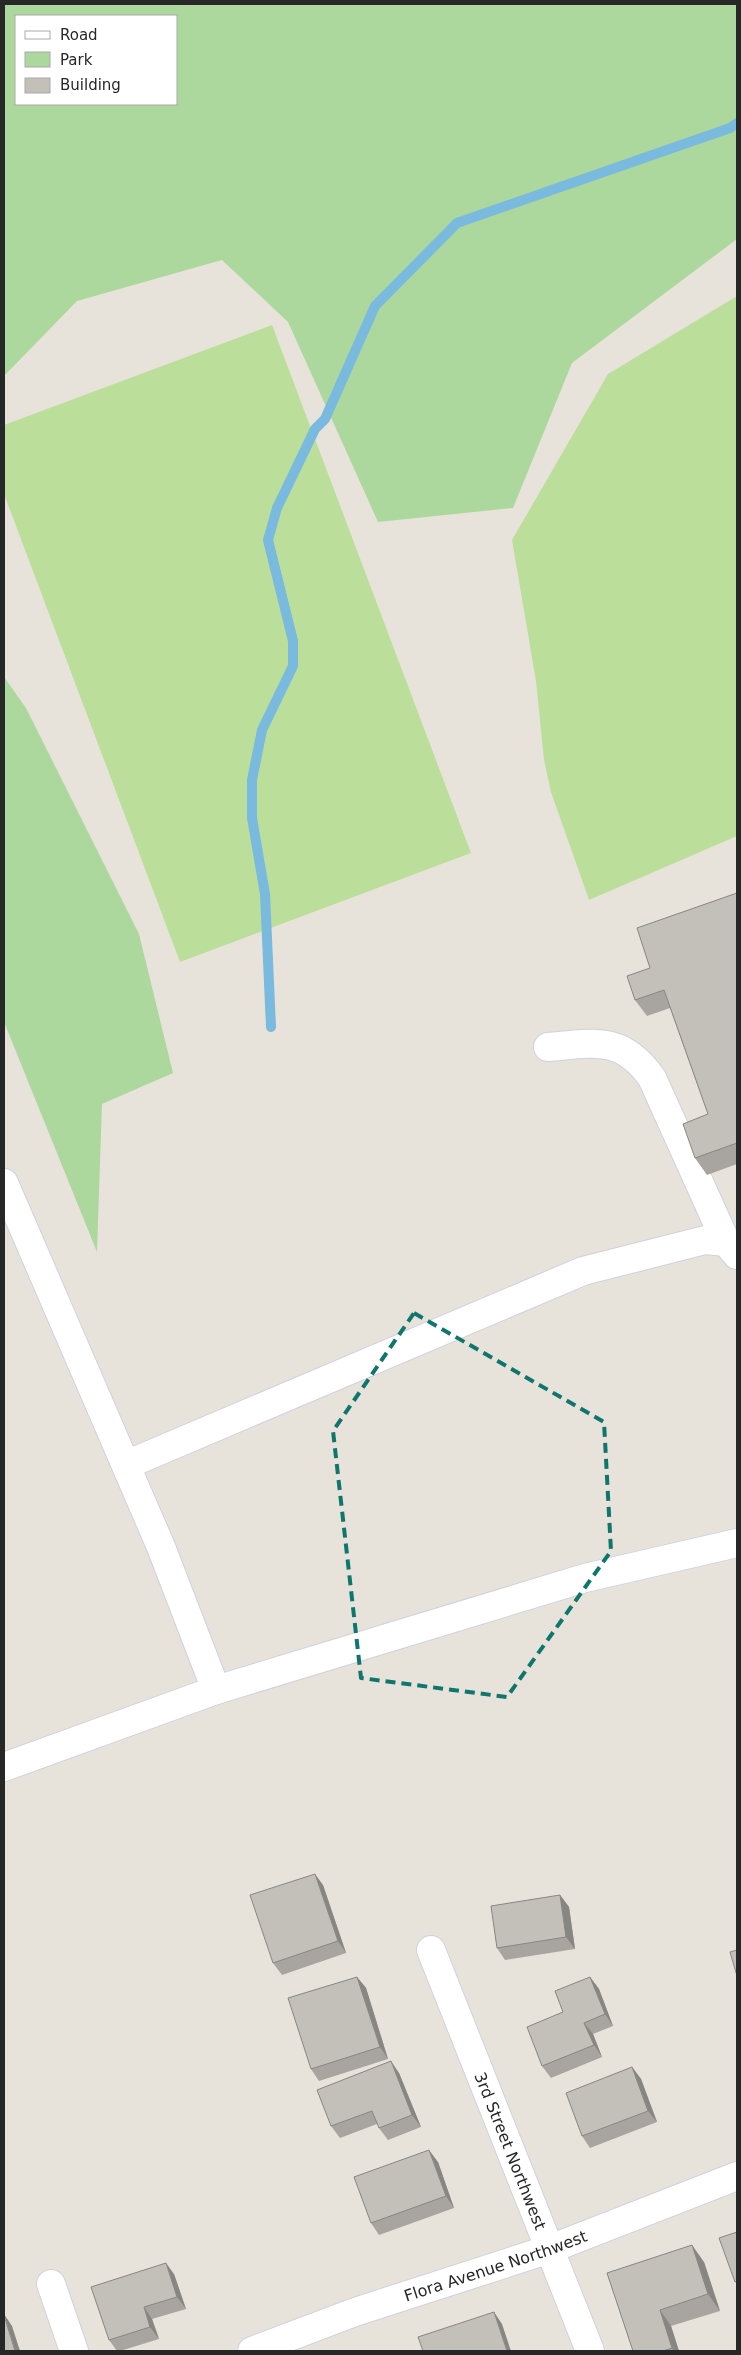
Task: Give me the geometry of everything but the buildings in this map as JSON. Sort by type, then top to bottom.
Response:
[{"type":"street","points":[[548,1047],[601,1042],[616,1047],[641,1062],[652,1078],[731,1249]]},
{"type":"street","points":[[4,1183],[162,1547],[216,1690]]},
{"type":"street","points":[[126,1465],[583,1271],[705,1240],[731,1249]]},
{"type":"street","points":[[4,1768],[216,1690],[585,1578],[737,1543]]},
{"type":"street","name":"3rd Street Northwest","points":[[430,1950],[590,2351]]},
{"type":"street","name":"Flora Avenue Northwest","points":[[252,2351],[355,2312],[550,2248],[737,2176]]},
{"type":"street","points":[[51,2284],[74,2351]]},
{"type":"highlighted area","points":[[414,1313],[604,1422],[611,1551],[507,1697],[361,1678],[333,1431]]},
{"type":"green space","points":[[4,4],[737,4],[737,239],[572,363],[513,508],[378,522],[288,322],[222,260],[77,301],[4,376]]},
{"type":"green space","points":[[737,296],[737,836],[589,900],[551,792],[544,760],[536,681],[512,540],[608,374]]},
{"type":"green space","points":[[272,325],[471,853],[180,962],[4,494],[4,425]]},
{"type":"green space","points":[[4,677],[26,708],[139,934],[173,1073],[102,1104],[97,1252],[4,1022]]},
{"type":"waterway","points":[[271,1027],[265,894],[252,818],[252,780],[262,730],[293,666],[293,641],[268,540],[277,508],[315,429],[325,419],[375,306],[457,223],[730,128],[737,123]]}]
